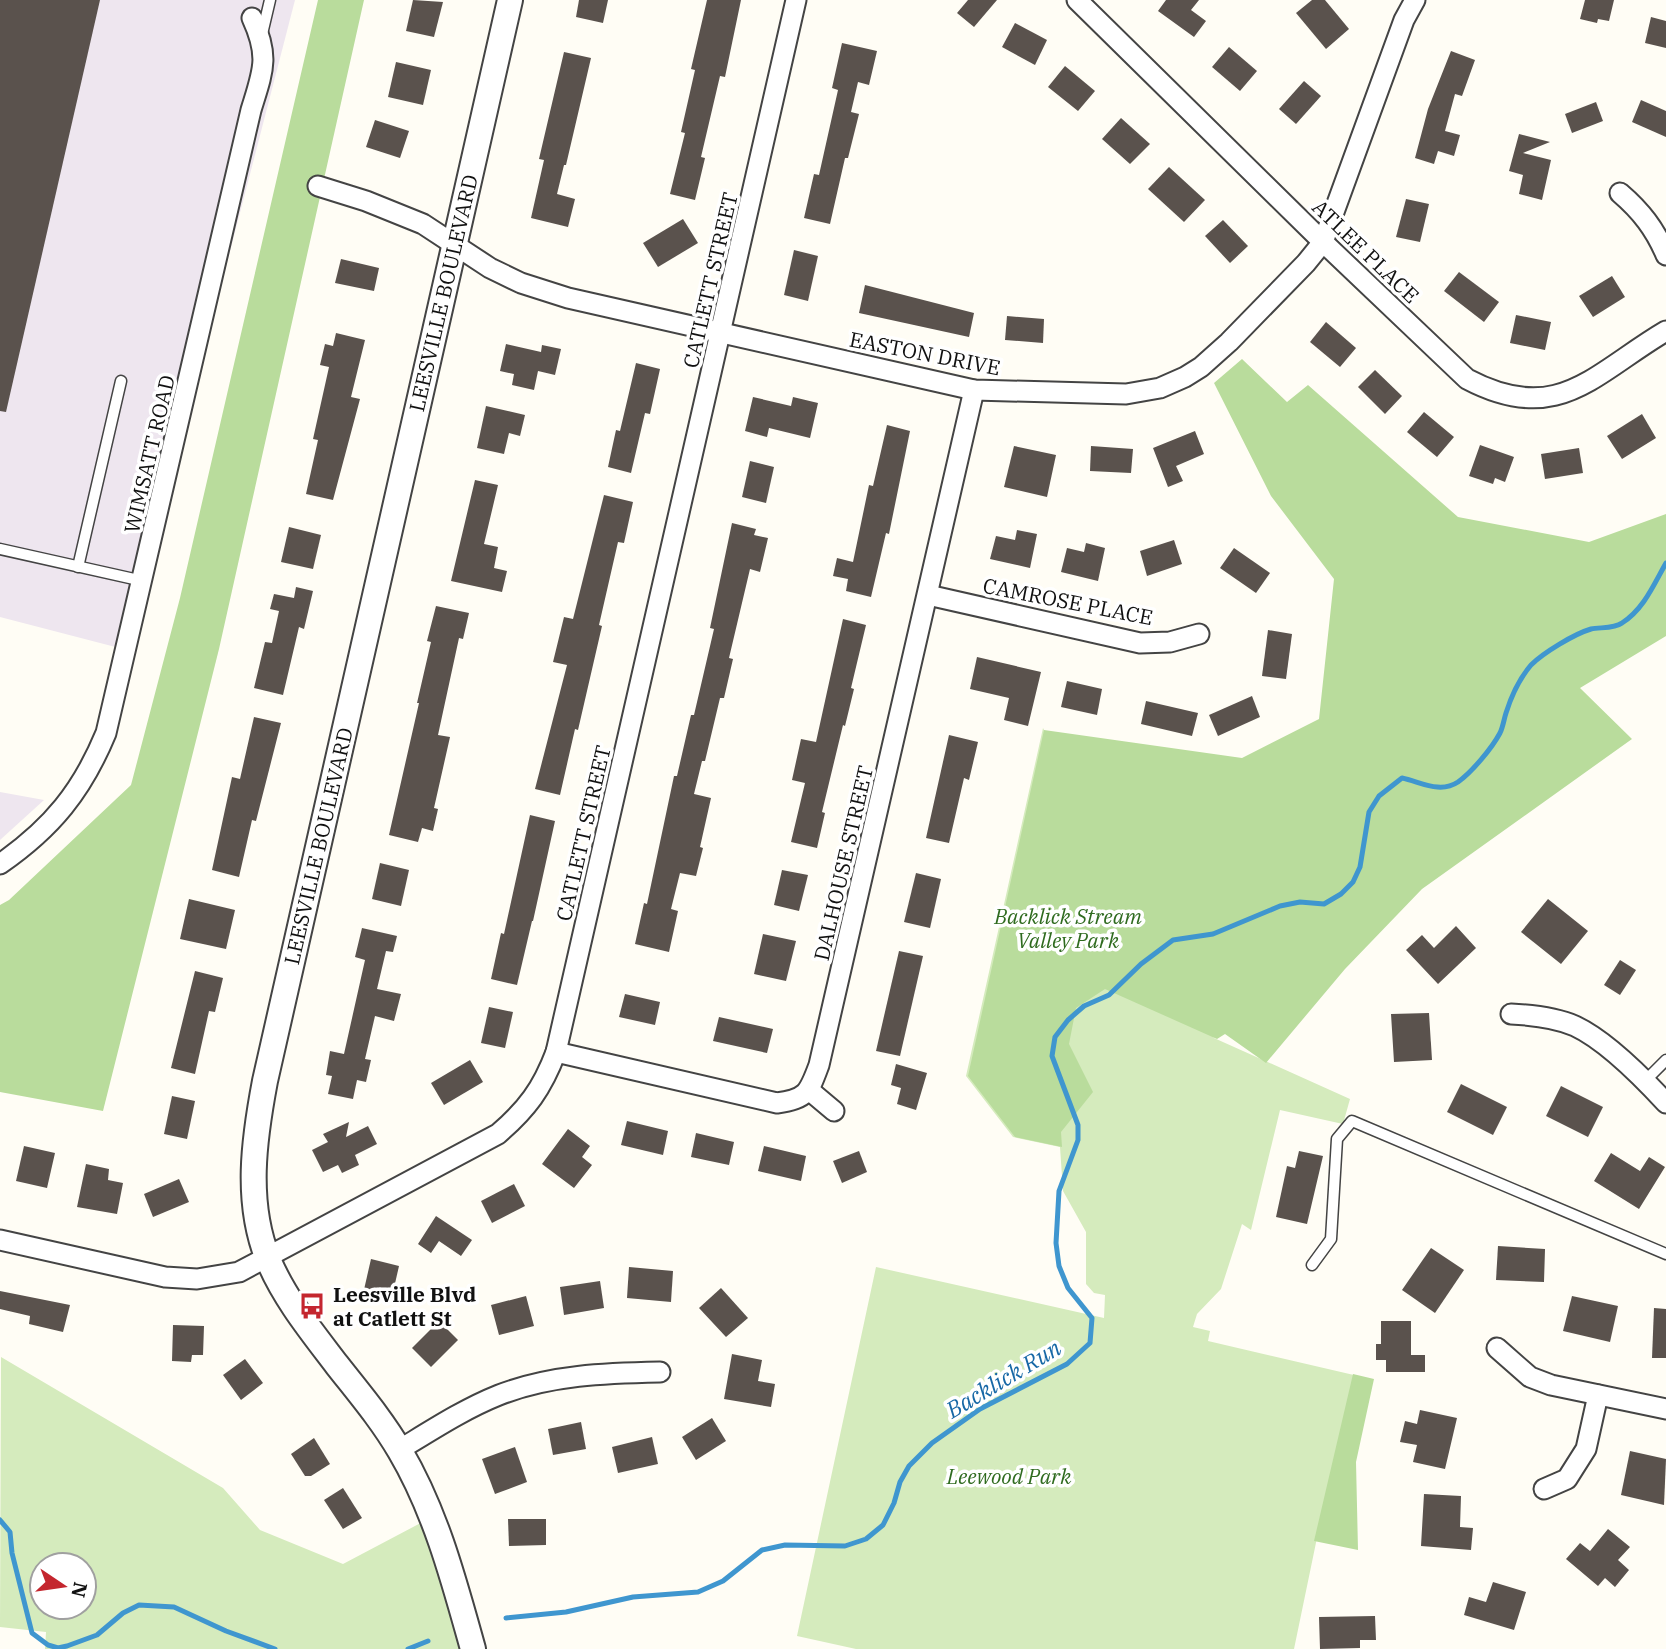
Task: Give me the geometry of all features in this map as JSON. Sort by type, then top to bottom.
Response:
[{"type":"street","name":"LEESVILLE BOULEVARD","points":[[473,1649],[428,1507],[399,1450],[287,1296],[268,1258],[259,1229],[254,1162],[258,1117],[510,0]]},
{"type":"street","name":"CATLETT STREET","points":[[0,1240],[164,1277],[212,1278],[239,1272],[498,1135],[520,1115],[538,1093],[556,1052],[796,0]]},
{"type":"street","name":"ATLEE PLACE","points":[[1077,0],[1458,372],[1490,391],[1505,396],[1540,398],[1577,389],[1666,331]]},
{"type":"street","name":"EASTON DRIVE","points":[[318,187],[366,201],[423,224],[490,268],[544,292],[974,390],[1111,395],[1142,392],[1160,388],[1185,377],[1218,352],[1306,263],[1323,242],[1404,20],[1415,0]]},
{"type":"street","name":"WIMSATT ROAD","points":[[0,864],[26,846],[65,808],[96,758],[115,705],[249,118],[264,69],[261,38],[252,18]]},
{"type":"street","points":[[1620,194],[1637,208],[1650,225],[1666,255]]},
{"type":"street","name":"DALHOUSE STREET","points":[[809,1090],[819,1065],[974,390]]},
{"type":"street","name":"CAMROSE PLACE","points":[[928,595],[1140,643],[1170,642],[1199,634]]},
{"type":"street","points":[[1511,1014],[1561,1021],[1574,1026],[1628,1064],[1666,1104]]},
{"type":"street","points":[[556,1052],[777,1103],[793,1101],[809,1090],[834,1111]]},
{"type":"street","points":[[1497,1349],[1530,1377],[1551,1385],[1666,1409]]},
{"type":"street","points":[[399,1450],[481,1403],[524,1386],[555,1379],[609,1373],[660,1372]]},
{"type":"street","points":[[1544,1489],[1567,1479],[1586,1449],[1598,1395]]},
{"type":"lane","points":[[261,38],[270,0]]},
{"type":"lane","points":[[78,566],[121,381]]},
{"type":"lane","points":[[0,549],[143,582]]},
{"type":"lane","points":[[1645,1082],[1666,1060]]},
{"type":"lane","points":[[1312,1265],[1331,1238],[1337,1139],[1352,1121],[1666,1254]]},
{"type":"shaded area","points":[[0,0],[295,0],[127,650],[0,617]]},
{"type":"shaded area","points":[[0,792],[44,800],[0,840]]},
{"type":"green space","points":[[318,0],[364,0],[219,649],[103,1111],[0,1092],[0,905],[9,900],[131,785],[180,598]]},
{"type":"green space","name":"Backlick Stream Valley Park","points":[[1242,359],[1287,402],[1308,385],[1458,517],[1589,542],[1666,514],[1666,636],[1580,688],[1632,739],[1422,889],[1345,969],[1266,1063],[1225,1034],[1217,1039],[1105,989],[1076,1008],[1069,1044],[1093,1092],[1061,1132],[1062,1147],[1015,1137],[968,1076],[1044,730],[1242,758],[1319,719],[1334,579],[1271,496],[1214,383]]},
{"type":"green space","name":"Leewood Park","points":[[1043,728],[1136,912],[1214,1038],[1350,1099],[1343,1124],[1280,1110],[1251,1230],[1242,1224],[1221,1289],[1197,1314],[1193,1327],[1210,1331],[1208,1341],[1371,1379],[1318,1533],[1294,1649],[856,1649],[797,1636],[876,1267],[1104,1318],[1105,1295],[1094,1293],[1086,1284],[1086,1232],[1063,1191],[1060,1147],[1013,1137],[966,1076]]},
{"type":"green space","points":[[1,1357],[223,1488],[260,1530],[343,1564],[432,1517],[472,1649],[45,1649],[46,1632],[0,1627]]},
{"type":"green space","points":[[1353,1374],[1374,1379],[1356,1462],[1358,1550],[1314,1541]]},
{"type":"building","points":[[0,0],[100,0],[6,412],[0,411]]},
{"type":"building","points":[[413,0],[443,2],[434,37],[406,31]]},
{"type":"building","points":[[579,0],[608,0],[603,23],[576,17]]},
{"type":"building","points":[[707,0],[741,0],[725,77],[720,76],[701,157],[705,158],[695,200],[670,194],[685,133],[681,132],[695,70],[691,69]]},
{"type":"building","points":[[968,0],[997,0],[974,27],[957,13]]},
{"type":"building","points":[[1166,0],[1199,0],[1191,10],[1206,21],[1194,37],[1158,11]]},
{"type":"building","points":[[1312,0],[1325,0],[1349,29],[1326,49],[1296,13]]},
{"type":"building","points":[[1585,0],[1614,0],[1609,21],[1598,19],[1597,23],[1580,19]]},
{"type":"building","points":[[1651,17],[1666,21],[1666,48],[1645,43]]},
{"type":"building","points":[[1015,23],[1047,40],[1035,65],[1002,47]]},
{"type":"building","points":[[842,43],[877,51],[869,85],[858,82],[851,112],[859,114],[848,158],[845,158],[830,224],[804,218],[814,174],[819,175],[838,90],[832,88]]},
{"type":"building","points":[[1229,47],[1257,71],[1240,91],[1212,67]]},
{"type":"building","points":[[1451,51],[1475,60],[1462,96],[1455,94],[1445,131],[1460,135],[1454,156],[1438,151],[1434,164],[1415,158],[1428,109]]},
{"type":"building","points":[[564,52],[591,58],[557,194],[575,199],[568,227],[531,218],[544,160],[539,159]]},
{"type":"building","points":[[396,62],[431,70],[423,105],[388,97]]},
{"type":"building","points":[[1065,66],[1095,91],[1078,111],[1048,87]]},
{"type":"building","points":[[1304,81],[1321,96],[1296,124],[1279,109]]},
{"type":"building","points":[[1641,100],[1666,111],[1666,137],[1632,122]]},
{"type":"building","points":[[1596,102],[1603,121],[1572,133],[1565,114]]},
{"type":"building","points":[[1121,118],[1150,144],[1130,164],[1102,139]]},
{"type":"building","points":[[375,120],[409,131],[400,158],[366,147]]},
{"type":"building","points":[[1519,134],[1550,142],[1523,153],[1551,160],[1542,200],[1519,194],[1523,175],[1509,171]]},
{"type":"building","points":[[1169,167],[1205,200],[1184,222],[1148,189]]},
{"type":"building","points":[[1406,199],[1429,204],[1420,242],[1396,237]]},
{"type":"building","points":[[683,219],[698,243],[658,267],[643,243]]},
{"type":"building","points":[[1223,220],[1248,246],[1230,263],[1205,236]]},
{"type":"building","points":[[794,250],[818,256],[808,301],[784,295]]},
{"type":"building","points":[[341,259],[379,268],[374,291],[335,283]]},
{"type":"building","points":[[1459,272],[1499,302],[1484,322],[1444,291]]},
{"type":"building","points":[[1612,276],[1625,297],[1593,317],[1579,296]]},
{"type":"building","points":[[865,285],[974,313],[969,337],[859,313]]},
{"type":"building","points":[[1516,315],[1551,322],[1545,350],[1510,343]]},
{"type":"building","points":[[1007,316],[1044,319],[1043,343],[1005,340]]},
{"type":"building","points":[[1326,322],[1356,348],[1340,367],[1310,342]]},
{"type":"building","points":[[336,333],[365,340],[351,397],[360,399],[333,500],[306,494],[318,440],[313,439],[329,367],[320,365],[325,344],[333,346]]},
{"type":"building","points":[[506,344],[541,352],[542,345],[561,349],[555,375],[538,371],[534,390],[512,385],[514,374],[500,371]]},
{"type":"building","points":[[636,363],[660,369],[650,414],[645,413],[631,473],[608,467],[616,430],[620,431]]},
{"type":"building","points":[[1375,370],[1402,396],[1385,414],[1358,387]]},
{"type":"building","points":[[753,397],[791,406],[793,397],[818,403],[810,438],[769,428],[767,437],[745,431]]},
{"type":"building","points":[[486,406],[525,415],[520,436],[509,433],[504,454],[477,448]]},
{"type":"building","points":[[1424,412],[1454,437],[1437,457],[1407,432]]},
{"type":"building","points":[[1642,414],[1656,438],[1622,459],[1607,436]]},
{"type":"building","points":[[887,425],[910,431],[889,534],[886,533],[871,597],[846,591],[848,579],[833,576],[837,558],[853,562],[869,485],[873,486]]},
{"type":"building","points":[[1195,431],[1204,454],[1176,466],[1183,481],[1168,487],[1153,448]]},
{"type":"building","points":[[1480,445],[1514,457],[1505,482],[1495,478],[1493,484],[1469,476]]},
{"type":"building","points":[[1014,446],[1056,455],[1047,497],[1004,487]]},
{"type":"building","points":[[1091,446],[1133,449],[1131,473],[1090,471]]},
{"type":"building","points":[[1579,448],[1583,473],[1545,479],[1541,454]]},
{"type":"building","points":[[750,461],[774,467],[766,503],[742,497]]},
{"type":"building","points":[[475,480],[498,485],[484,544],[498,547],[494,568],[507,571],[502,592],[451,581]]},
{"type":"building","points":[[604,495],[633,502],[624,543],[618,542],[599,625],[602,626],[560,795],[535,789],[567,665],[553,662],[564,617],[573,619]]},
{"type":"building","points":[[732,523],[756,529],[754,535],[768,538],[760,572],[750,569],[729,658],[733,659],[724,698],[720,698],[694,794],[711,798],[696,876],[680,873],[671,909],[678,911],[669,952],[635,944],[644,903],[647,904],[674,776],[677,776],[691,715],[694,715],[714,629],[710,628]]},
{"type":"building","points":[[289,527],[321,535],[313,569],[281,562]]},
{"type":"building","points":[[1017,530],[1037,534],[1030,568],[990,559],[996,536],[1015,540]]},
{"type":"building","points":[[1174,540],[1182,564],[1147,576],[1140,551]]},
{"type":"building","points":[[1086,543],[1105,548],[1098,581],[1061,572],[1067,548],[1084,552]]},
{"type":"building","points":[[1234,548],[1270,573],[1256,593],[1220,568]]},
{"type":"building","points":[[296,587],[313,591],[304,629],[299,627],[283,695],[254,688],[265,642],[272,643],[279,611],[270,609],[274,594],[294,598]]},
{"type":"building","points":[[436,606],[469,613],[463,639],[459,638],[438,735],[450,737],[434,808],[438,809],[433,831],[422,828],[418,842],[389,835],[419,703],[431,642],[427,641]]},
{"type":"building","points":[[843,619],[866,625],[851,688],[854,689],[822,812],[825,813],[817,848],[791,842],[805,783],[792,780],[801,739],[816,742]]},
{"type":"building","points":[[1268,630],[1292,634],[1286,679],[1262,676]]},
{"type":"building","points":[[977,657],[1041,672],[1028,726],[1004,720],[1009,698],[970,689]]},
{"type":"building","points":[[1067,681],[1102,689],[1097,715],[1061,707]]},
{"type":"building","points":[[1252,696],[1260,717],[1218,736],[1209,715]]},
{"type":"building","points":[[1146,701],[1198,713],[1192,736],[1141,724]]},
{"type":"building","points":[[254,717],[281,723],[256,821],[252,820],[239,877],[212,870],[232,777],[240,779]]},
{"type":"building","points":[[949,735],[978,742],[969,780],[964,778],[949,843],[926,838]]},
{"type":"building","points":[[530,815],[555,821],[517,985],[491,979],[501,933],[504,934]]},
{"type":"building","points":[[380,863],[409,870],[401,906],[372,899]]},
{"type":"building","points":[[782,870],[808,875],[799,911],[774,905]]},
{"type":"building","points":[[916,873],[941,879],[930,928],[904,922]]},
{"type":"building","points":[[189,899],[235,910],[226,949],[180,939]]},
{"type":"building","points":[[1548,899],[1588,931],[1561,964],[1521,932]]},
{"type":"building","points":[[1456,926],[1476,948],[1438,984],[1406,950],[1422,935],[1434,948]]},
{"type":"building","points":[[362,928],[397,936],[393,952],[386,951],[377,989],[401,994],[394,1021],[375,1016],[365,1059],[371,1060],[366,1082],[357,1080],[353,1099],[328,1094],[332,1076],[326,1075],[330,1051],[344,1054],[365,960],[355,957]]},
{"type":"building","points":[[763,934],[796,941],[786,981],[754,974]]},
{"type":"building","points":[[899,951],[923,956],[900,1056],[876,1051]]},
{"type":"building","points":[[1620,960],[1636,970],[1620,995],[1604,985]]},
{"type":"building","points":[[195,971],[223,978],[215,1012],[209,1011],[195,1074],[171,1068]]},
{"type":"building","points":[[625,994],[660,1002],[655,1025],[619,1017]]},
{"type":"building","points":[[489,1007],[513,1012],[505,1048],[481,1043]]},
{"type":"building","points":[[1429,1013],[1432,1060],[1394,1062],[1391,1014]]},
{"type":"building","points":[[719,1017],[773,1029],[767,1053],[713,1041]]},
{"type":"building","points":[[470,1060],[483,1082],[444,1105],[431,1083]]},
{"type":"building","points":[[896,1064],[927,1073],[916,1110],[897,1104],[901,1088],[891,1085]]},
{"type":"building","points":[[1461,1084],[1507,1107],[1493,1135],[1447,1112]]},
{"type":"building","points":[[1561,1086],[1603,1107],[1588,1137],[1546,1116]]},
{"type":"building","points":[[172,1096],[195,1101],[187,1139],[164,1134]]},
{"type":"building","points":[[627,1121],[668,1131],[663,1155],[621,1145]]},
{"type":"building","points":[[349,1122],[346,1137],[368,1126],[377,1144],[355,1155],[359,1165],[342,1173],[338,1165],[323,1172],[312,1150],[328,1142],[323,1134]]},
{"type":"building","points":[[568,1129],[590,1146],[582,1157],[592,1165],[574,1188],[542,1164]]},
{"type":"building","points":[[696,1133],[734,1142],[729,1165],[691,1157]]},
{"type":"building","points":[[24,1146],[55,1153],[47,1188],[16,1181]]},
{"type":"building","points":[[764,1146],[806,1156],[801,1181],[758,1171]]},
{"type":"building","points":[[859,1151],[867,1172],[842,1183],[833,1161]]},
{"type":"building","points":[[1299,1151],[1323,1156],[1307,1224],[1276,1217],[1287,1166],[1295,1168]]},
{"type":"building","points":[[1611,1153],[1640,1171],[1649,1157],[1665,1167],[1639,1209],[1594,1181]]},
{"type":"building","points":[[86,1164],[109,1169],[108,1180],[123,1183],[117,1214],[77,1207]]},
{"type":"building","points":[[179,1179],[189,1202],[153,1217],[144,1194]]},
{"type":"building","points":[[514,1184],[525,1206],[492,1223],[481,1201]]},
{"type":"building","points":[[436,1216],[472,1240],[461,1256],[439,1241],[431,1253],[418,1244]]},
{"type":"building","points":[[1498,1246],[1545,1249],[1544,1282],[1496,1280]]},
{"type":"building","points":[[1431,1248],[1464,1270],[1435,1313],[1402,1290]]},
{"type":"building","points":[[371,1259],[399,1266],[391,1301],[363,1294]]},
{"type":"building","points":[[629,1267],[673,1271],[671,1302],[627,1298]]},
{"type":"building","points":[[600,1281],[604,1308],[564,1315],[560,1287]]},
{"type":"building","points":[[721,1288],[748,1318],[726,1337],[699,1308]]},
{"type":"building","points":[[0,1291],[70,1305],[63,1332],[29,1324],[30,1316],[0,1309]]},
{"type":"building","points":[[526,1296],[534,1326],[499,1335],[491,1305]]},
{"type":"building","points":[[1572,1296],[1618,1306],[1610,1342],[1563,1331]]},
{"type":"building","points":[[1654,1308],[1666,1309],[1666,1358],[1652,1358]]},
{"type":"building","points":[[439,1321],[458,1340],[431,1367],[412,1348]]},
{"type":"building","points":[[1381,1321],[1411,1321],[1411,1355],[1425,1355],[1425,1372],[1386,1372],[1386,1360],[1376,1360],[1376,1344],[1381,1344]]},
{"type":"building","points":[[173,1325],[204,1326],[203,1355],[192,1355],[191,1362],[172,1361]]},
{"type":"building","points":[[732,1354],[762,1360],[758,1381],[775,1384],[771,1407],[724,1399]]},
{"type":"building","points":[[245,1359],[263,1383],[241,1400],[223,1375]]},
{"type":"building","points":[[1420,1410],[1457,1418],[1445,1469],[1413,1462],[1417,1445],[1400,1442],[1405,1421],[1417,1424]]},
{"type":"building","points":[[712,1418],[726,1441],[696,1460],[682,1437]]},
{"type":"building","points":[[581,1422],[586,1449],[553,1455],[548,1429]]},
{"type":"building","points":[[652,1437],[658,1464],[618,1473],[612,1447]]},
{"type":"building","points":[[314,1438],[330,1464],[311,1476],[305,1476],[291,1454]]},
{"type":"building","points":[[515,1447],[527,1482],[495,1494],[482,1459]]},
{"type":"building","points":[[1630,1451],[1666,1459],[1664,1505],[1621,1495]]},
{"type":"building","points":[[343,1488],[362,1518],[343,1529],[324,1500]]},
{"type":"building","points":[[1424,1494],[1461,1496],[1460,1527],[1473,1528],[1471,1550],[1421,1546]]},
{"type":"building","points":[[508,1519],[546,1519],[546,1545],[509,1546]]},
{"type":"building","points":[[1608,1529],[1630,1547],[1618,1560],[1629,1570],[1615,1587],[1605,1578],[1598,1586],[1566,1559],[1580,1543],[1590,1551]]},
{"type":"building","points":[[1493,1582],[1526,1592],[1514,1630],[1464,1615],[1469,1597],[1486,1602]]},
{"type":"building","points":[[1375,1616],[1376,1640],[1360,1640],[1360,1648],[1320,1649],[1319,1617]]},
{"type":"waterway","name":"Backlick Run","points":[[506,1618],[566,1612],[633,1597],[698,1592],[723,1581],[762,1550],[785,1545],[845,1546],[866,1539],[883,1525],[909,1466],[932,1443],[980,1409],[1067,1364],[1090,1343],[1092,1318],[1068,1288],[1059,1266],[1056,1243],[1059,1191],[1078,1140],[1078,1125],[1052,1056],[1055,1037],[1068,1020],[1084,1006],[1109,995],[1141,964],[1173,940],[1213,934],[1280,906],[1300,902],[1324,904],[1341,894],[1353,882],[1360,867],[1369,812],[1379,796],[1402,778],[1437,787],[1451,785],[1463,778],[1501,731],[1513,694],[1531,665],[1576,635],[1591,629],[1615,626],[1630,617],[1648,596],[1666,563]]},
{"type":"waterway","name":"Backlick Run","points":[[0,1520],[10,1532],[12,1553],[32,1633],[48,1645],[58,1648],[97,1635],[123,1613],[139,1605],[174,1607],[226,1631],[275,1649]]},
{"type":"waterway","name":"Backlick Run","points":[[408,1649],[428,1641]]},
{"type":"place","name":"Leesville Blvd at Catlett St","points":[[312,1306]]}]
